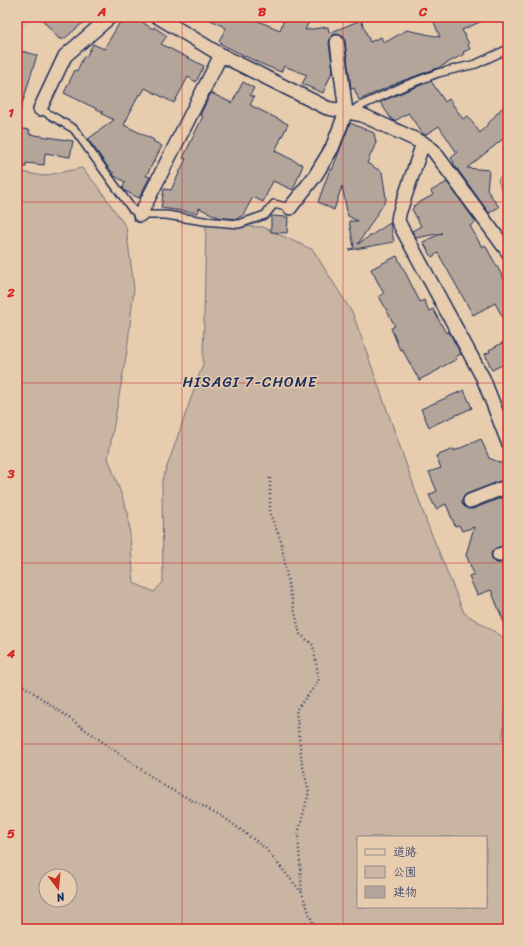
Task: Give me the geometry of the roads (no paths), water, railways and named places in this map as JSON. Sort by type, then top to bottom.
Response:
[{"type":"street","points":[[40,109],[65,56],[110,17]]},
{"type":"street","points":[[158,17],[221,55],[327,108],[362,115],[423,143],[433,150],[508,252]]},
{"type":"street","points":[[290,208],[315,176],[332,148],[348,113],[337,42]]},
{"type":"street","points":[[140,214],[221,55]]},
{"type":"street","points":[[423,143],[398,221],[483,378],[508,442]]},
{"type":"street","points":[[470,501],[508,486]]},
{"type":"lane","points":[[348,113],[404,86],[438,73],[476,64],[508,50]]},
{"type":"lane","points":[[40,109],[74,129],[132,209],[140,214],[166,215],[204,221],[239,224],[265,215],[274,204],[290,208]]},
{"type":"district","name":"HISAGI 7-CHOME","points":[[250,382]]}]
